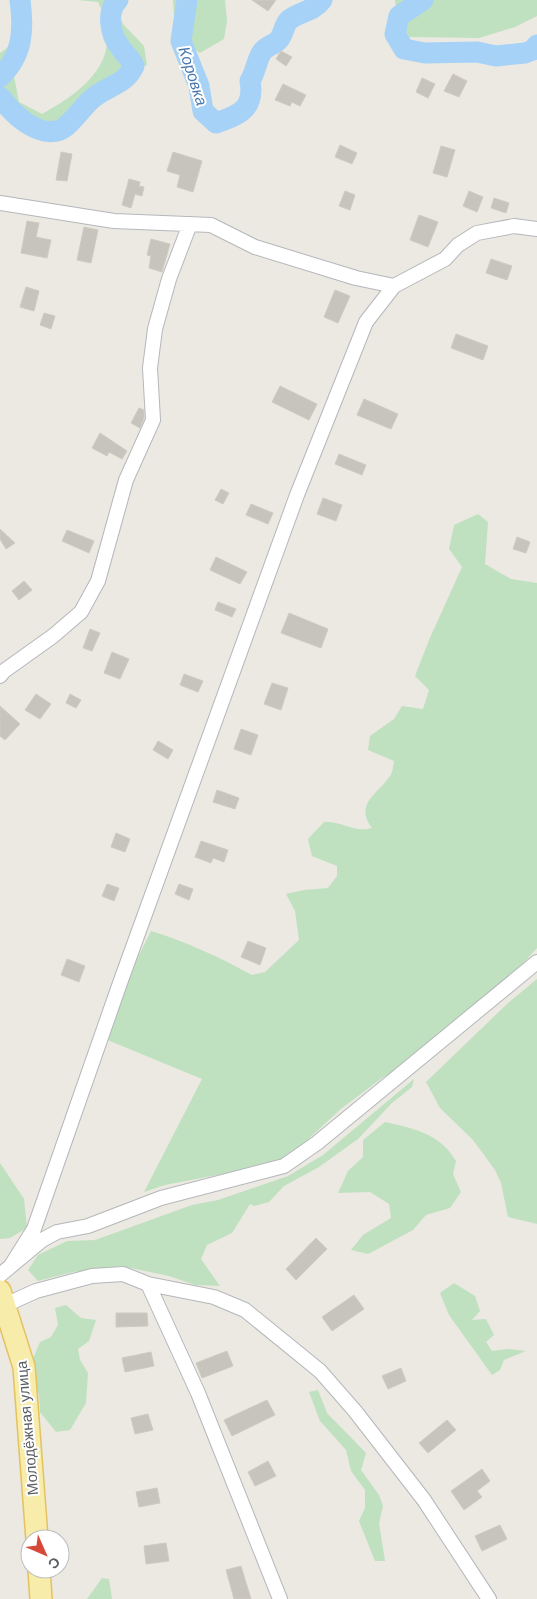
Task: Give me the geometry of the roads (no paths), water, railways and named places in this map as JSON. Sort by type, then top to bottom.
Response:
[{"type":"main road","name":"Молодёжная улица","points":[[3,1298],[24,1368],[36,1529]]},
{"type":"main road","points":[[40,1579],[41,1599]]},
{"type":"street","points":[[0,203],[114,221],[211,225],[254,247],[356,278],[394,286]]},
{"type":"street","points":[[0,676],[81,612],[98,581],[126,480],[153,420],[150,368],[155,329],[169,279],[190,224]]},
{"type":"street","points":[[12,1264],[34,1228],[120,983],[298,495],[366,322],[394,286],[445,259],[458,245],[477,233],[514,226],[537,229]]},
{"type":"street","points":[[0,1275],[42,1240],[57,1232],[88,1226],[162,1198],[284,1166],[325,1137],[537,962]]},
{"type":"street","points":[[3,1298],[92,1276],[123,1274],[148,1284],[214,1297],[245,1310],[320,1371],[355,1411],[424,1500],[489,1599]]},
{"type":"street","points":[[148,1284],[198,1393],[280,1599]]},
{"type":"waterway","name":"Коровка","points":[[0,77],[8,69],[20,42],[22,22],[20,0]]},
{"type":"waterway","name":"Коровка","points":[[0,97],[19,117],[34,128],[51,132],[64,128],[85,105],[121,81],[134,66],[117,42],[112,30],[112,10],[118,0]]},
{"type":"waterway","name":"Коровка","points":[[187,0],[181,41],[199,86],[203,111],[216,123],[232,117],[243,110],[250,98],[250,81],[262,52],[278,40],[289,20],[315,7],[322,0]]},
{"type":"waterway","name":"Коровка","points":[[423,0],[399,16],[395,34],[404,49],[425,53],[477,52],[496,56],[525,53],[533,50],[537,45]]}]
